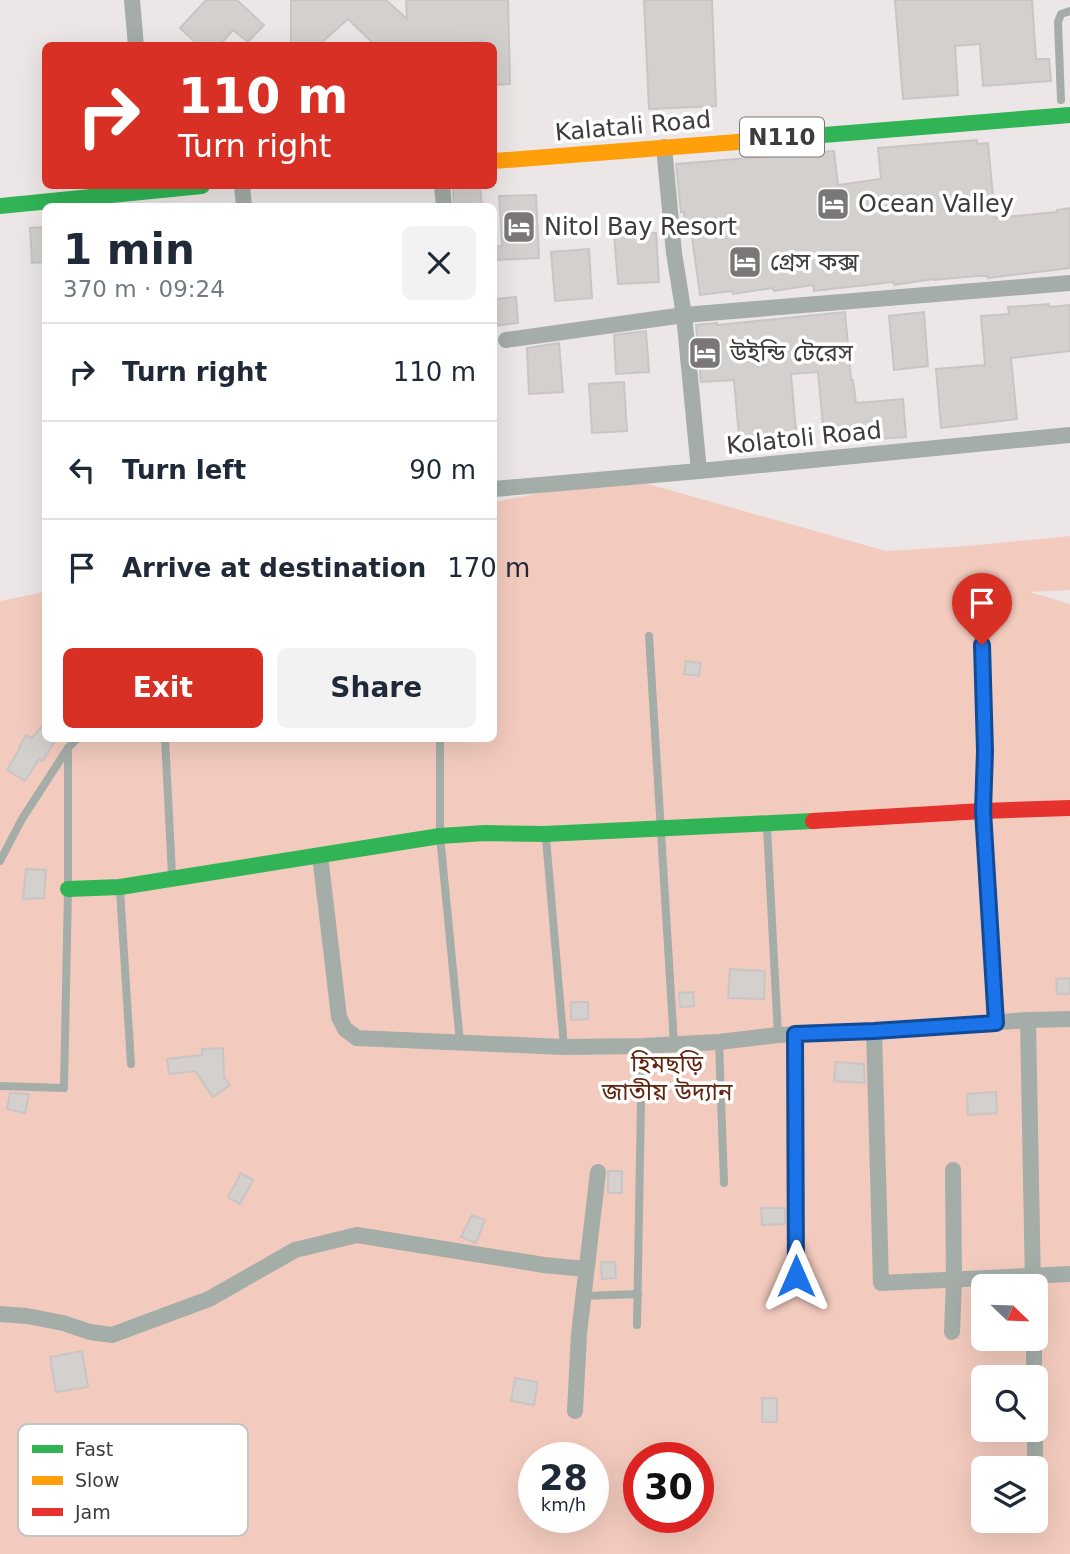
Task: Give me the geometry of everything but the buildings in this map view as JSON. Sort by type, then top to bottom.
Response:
[{"type":"main road","name":"Kalatali Road","points":[[497,161],[1070,115]]},
{"type":"main road","points":[[753,121],[754,139]]},
{"type":"main road","points":[[0,206],[172,189]]},
{"type":"main road","points":[[68,888],[120,887],[440,836],[660,829],[1070,808]]},
{"type":"street","points":[[132,0],[136,42]]},
{"type":"street","name":"Kolatoli Road","points":[[664,147],[699,471],[1070,435]]},
{"type":"street","points":[[506,340],[684,315],[1070,283]]},
{"type":"street","points":[[497,489],[699,471]]},
{"type":"street","points":[[982,645],[985,751],[983,811],[996,1023]]},
{"type":"street","points":[[320,855],[339,1017],[345,1029],[357,1038],[564,1047],[642,1046],[719,1042],[778,1035],[1070,1019]]},
{"type":"street","points":[[1028,1020],[1033,1274]]},
{"type":"street","points":[[874,1031],[881,1283],[971,1280]]},
{"type":"street","points":[[795,1034],[796,1276]]},
{"type":"street","points":[[952,1332],[953,1170]]},
{"type":"street","points":[[575,1411],[579,1334],[598,1172]]},
{"type":"street","points":[[0,1314],[27,1316],[112,1335],[209,1300],[295,1250],[356,1235],[544,1265],[586,1269]]},
{"type":"street","points":[[1048,1278],[1070,1274]]},
{"type":"lane","points":[[1060,100],[1058,22],[1061,14],[1070,11]]},
{"type":"lane","points":[[649,636],[674,1044]]},
{"type":"lane","points":[[0,861],[22,819],[74,742]]},
{"type":"lane","points":[[165,742],[172,879]]},
{"type":"lane","points":[[440,742],[440,836],[460,1043]]},
{"type":"lane","points":[[0,1086],[64,1088],[68,748]]},
{"type":"lane","points":[[767,824],[778,1035]]},
{"type":"lane","points":[[545,834],[564,1047]]},
{"type":"lane","points":[[120,887],[131,1064]]},
{"type":"lane","points":[[719,1042],[724,1182]]},
{"type":"lane","points":[[637,1325],[642,1046]]},
{"type":"lane","points":[[585,1296],[638,1294]]},
{"type":"green space","name":"হিমছড়ি জাতীয় উদ্যান","points":[[623,477],[886,551],[1070,536],[1070,590],[1030,592],[1070,604],[1070,1554],[0,1554],[0,601],[42,593],[42,742],[497,742],[497,501]]},
{"type":"traffic: fast","points":[[737,142],[1070,115]]},
{"type":"traffic: fast","points":[[0,206],[172,189]]},
{"type":"traffic: fast","points":[[68,889],[120,887],[440,836],[485,833],[545,834],[813,821]]},
{"type":"traffic: slow","points":[[497,161],[737,142]]},
{"type":"traffic: jam","points":[[813,821],[1070,808]]},
{"type":"place","name":"Ocean Valley","points":[[833,204]]},
{"type":"place","name":"Nitol Bay Resort","points":[[519,227]]},
{"type":"place","name":"গ্রেস কক্স","points":[[745,262]]},
{"type":"place","name":"উইন্ডি টেরেস","points":[[705,353]]},
{"type":"route","points":[[796,1276],[795,1034],[996,1023],[983,811],[985,751],[982,645]]}]
